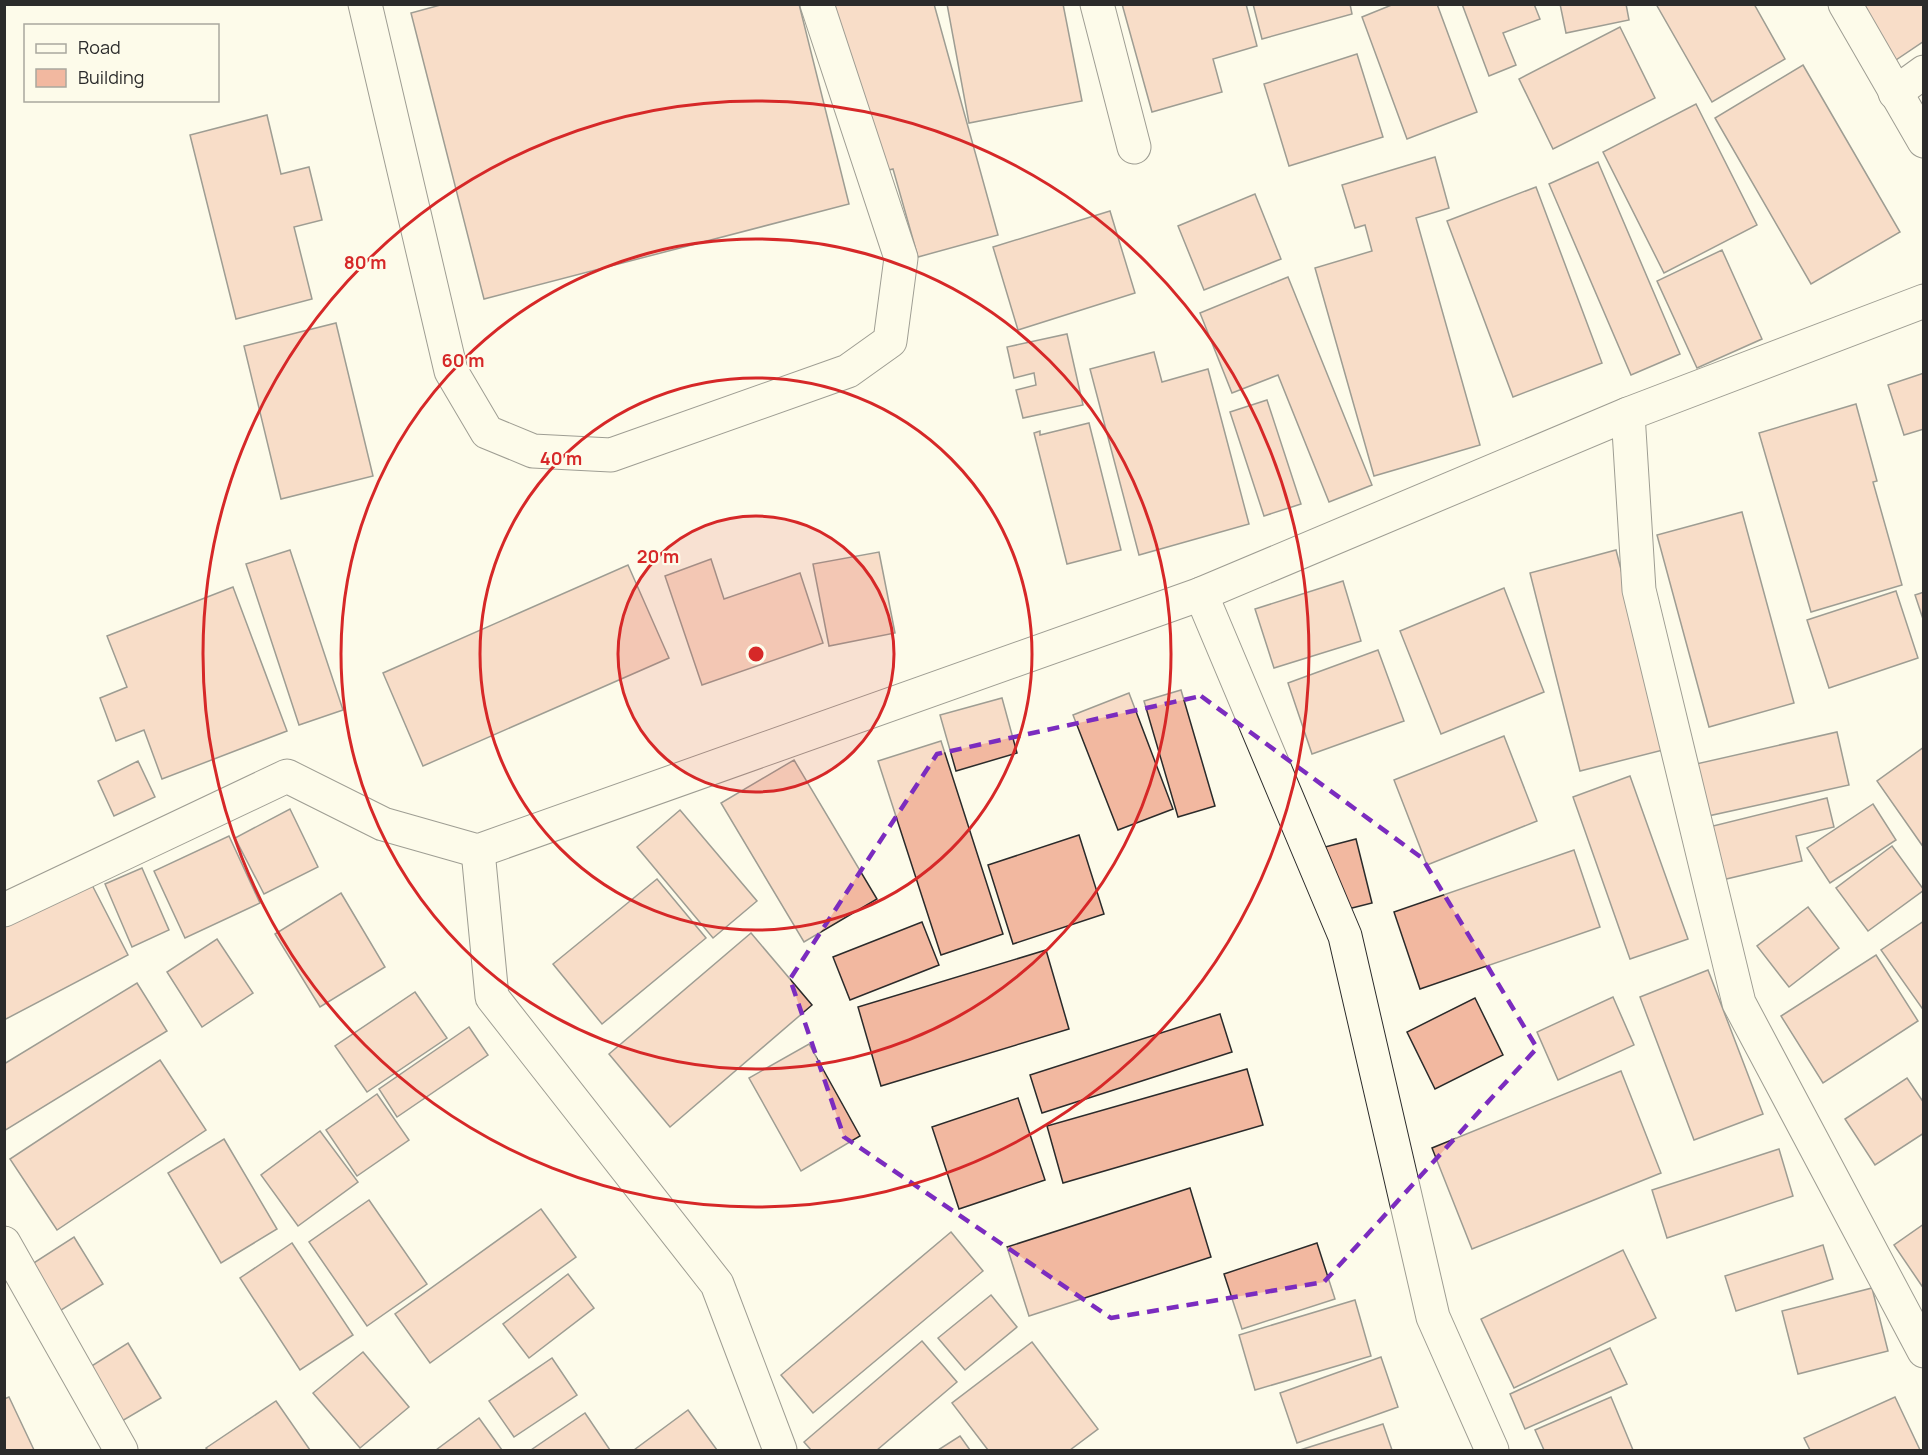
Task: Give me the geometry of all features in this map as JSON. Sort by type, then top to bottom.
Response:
[{"type":"street","points":[[365,4],[451,370],[487,432],[533,451],[611,455],[848,371],[890,342],[901,258],[817,4]]},
{"type":"street","points":[[1097,4],[1134,147]]},
{"type":"street","points":[[1845,4],[1923,141]]},
{"type":"street","points":[[1895,93],[1923,72]]},
{"type":"street","points":[[4,910],[287,776],[383,824],[478,851],[1201,594],[1628,414],[1923,301]]},
{"type":"street","points":[[1628,414],[1639,590],[1739,1003],[1923,1351]]},
{"type":"street","points":[[1201,594],[1345,936],[1433,1317],[1492,1450]]},
{"type":"street","points":[[478,851],[492,997],[717,1284],[780,1450]]},
{"type":"street","points":[[4,1243],[121,1450]]},
{"type":"highlighted area","points":[[1201,696],[1422,858],[1537,1048],[1324,1282],[1111,1318],[844,1137],[790,979],[937,754]]},
{"type":"building","points":[[444,4],[799,4],[849,204],[484,299],[411,13]]},
{"type":"building","points":[[825,4],[934,4],[998,235],[918,257],[893,169],[873,174]]},
{"type":"building","points":[[947,4],[1063,4],[1082,101],[969,123]]},
{"type":"building","points":[[1122,4],[1246,4],[1257,46],[1213,59],[1222,92],[1152,112]]},
{"type":"building","points":[[1253,4],[1350,4],[1352,14],[1262,39]]},
{"type":"building","points":[[1394,4],[1437,4],[1477,112],[1407,139],[1362,17]]},
{"type":"building","points":[[1462,4],[1534,4],[1540,19],[1503,33],[1516,65],[1489,76]]},
{"type":"building","points":[[1560,4],[1626,4],[1629,20],[1566,33]]},
{"type":"building","points":[[1656,4],[1754,4],[1785,59],[1712,102]]},
{"type":"building","points":[[1850,4],[1924,4],[1924,41],[1890,64]]},
{"type":"building","points":[[1620,27],[1655,98],[1553,149],[1519,79]]},
{"type":"building","points":[[1357,54],[1383,137],[1289,166],[1264,84]]},
{"type":"building","points":[[1803,65],[1900,232],[1811,284],[1715,118]]},
{"type":"building","points":[[1696,104],[1757,225],[1664,273],[1603,152]]},
{"type":"building","points":[[267,115],[281,174],[309,167],[322,220],[294,227],[312,299],[236,319],[190,135]]},
{"type":"building","points":[[1435,157],[1449,208],[1416,218],[1480,445],[1374,476],[1315,268],[1372,251],[1365,225],[1355,228],[1342,185]]},
{"type":"building","points":[[1598,162],[1680,354],[1631,375],[1549,184]]},
{"type":"building","points":[[1536,187],[1602,363],[1513,397],[1447,221]]},
{"type":"building","points":[[1255,194],[1281,259],[1204,290],[1178,226]]},
{"type":"building","points":[[1110,211],[1135,293],[1018,330],[993,247]]},
{"type":"building","points":[[1722,250],[1762,339],[1697,368],[1657,281]]},
{"type":"building","points":[[1288,277],[1372,485],[1329,502],[1278,375],[1232,393],[1200,313]]},
{"type":"building","points":[[336,323],[373,476],[281,499],[244,346]]},
{"type":"building","points":[[1067,334],[1083,405],[1023,418],[1016,390],[1036,385],[1034,373],[1014,378],[1007,347]]},
{"type":"building","points":[[1154,352],[1162,382],[1208,369],[1249,524],[1139,555],[1090,369]]},
{"type":"building","points":[[1924,373],[1924,429],[1904,435],[1888,385]]},
{"type":"building","points":[[1267,400],[1301,504],[1264,516],[1230,412]]},
{"type":"building","points":[[1856,404],[1877,481],[1873,482],[1902,585],[1811,612],[1759,433]]},
{"type":"building","points":[[1089,423],[1121,550],[1067,564],[1034,433],[1040,431],[1040,435]]},
{"type":"building","points":[[1742,512],[1794,703],[1709,727],[1657,535]]},
{"type":"building","points":[[290,550],[343,710],[299,725],[246,564]]},
{"type":"building","points":[[1616,550],[1667,749],[1580,771],[1530,573]]},
{"type":"building","points":[[879,552],[895,633],[829,646],[813,564]]},
{"type":"building","points":[[711,559],[724,599],[800,573],[823,643],[702,685],[665,576]]},
{"type":"building","points":[[628,565],[669,658],[423,766],[383,673]]},
{"type":"building","points":[[1343,581],[1361,641],[1274,668],[1255,609]]},
{"type":"building","points":[[233,587],[287,731],[162,779],[144,730],[116,741],[100,698],[127,687],[107,636]]},
{"type":"building","points":[[1504,588],[1544,692],[1441,734],[1400,631]]},
{"type":"building","points":[[1896,591],[1918,658],[1829,688],[1807,620]]},
{"type":"building","points":[[1924,592],[1924,622],[1915,595]]},
{"type":"building","points":[[1378,650],[1404,721],[1312,754],[1288,683]]},
{"type":"building","points":[[1181,690],[1215,806],[1178,817],[1144,701]]},
{"type":"building","points":[[1129,693],[1173,809],[1118,830],[1073,715]]},
{"type":"building","points":[[1002,698],[1017,753],[956,771],[940,715]]},
{"type":"building","points":[[1837,732],[1849,785],[1708,816],[1696,764]]},
{"type":"building","points":[[1504,736],[1537,821],[1427,865],[1394,780]]},
{"type":"building","points":[[941,741],[1003,934],[941,955],[878,761]]},
{"type":"building","points":[[1924,747],[1924,848],[1877,781]]},
{"type":"building","points":[[794,760],[877,899],[804,942],[721,803]]},
{"type":"building","points":[[138,761],[155,797],[114,816],[98,781]]},
{"type":"building","points":[[1630,776],[1688,939],[1630,959],[1573,797]]},
{"type":"building","points":[[1827,798],[1834,827],[1796,836],[1802,861],[1722,880],[1709,827]]},
{"type":"building","points":[[1873,804],[1896,840],[1830,883],[1807,848]]},
{"type":"building","points":[[290,809],[318,867],[264,894],[235,838]]},
{"type":"building","points":[[680,810],[757,901],[713,938],[637,847]]},
{"type":"building","points":[[1079,835],[1104,914],[1013,944],[988,865]]},
{"type":"building","points":[[229,836],[260,903],[185,938],[154,871]]},
{"type":"building","points":[[1356,839],[1372,903],[1340,911],[1325,847]]},
{"type":"building","points":[[1892,846],[1924,890],[1868,931],[1836,888]]},
{"type":"building","points":[[1574,850],[1600,927],[1420,989],[1394,912]]},
{"type":"building","points":[[142,868],[169,930],[132,947],[105,884]]},
{"type":"building","points":[[657,879],[706,938],[602,1024],[553,964]]},
{"type":"building","points":[[90,881],[128,955],[4,1020],[4,926]]},
{"type":"building","points":[[341,893],[385,967],[320,1007],[275,934]]},
{"type":"building","points":[[1808,907],[1839,948],[1789,987],[1757,946]]},
{"type":"building","points":[[1924,921],[1924,1011],[1881,950]]},
{"type":"building","points":[[922,922],[939,965],[850,1000],[833,957]]},
{"type":"building","points":[[751,933],[812,1005],[670,1127],[609,1054]]},
{"type":"building","points":[[217,939],[253,993],[202,1027],[167,972]]},
{"type":"building","points":[[1046,950],[1069,1029],[881,1086],[858,1007]]},
{"type":"building","points":[[1876,955],[1918,1021],[1823,1083],[1781,1016]]},
{"type":"building","points":[[1708,970],[1763,1114],[1694,1140],[1640,997]]},
{"type":"building","points":[[137,983],[167,1031],[4,1131],[4,1064]]},
{"type":"building","points":[[415,992],[447,1038],[367,1092],[335,1046]]},
{"type":"building","points":[[1613,997],[1634,1045],[1558,1080],[1537,1032]]},
{"type":"building","points":[[1475,998],[1503,1055],[1435,1089],[1407,1032]]},
{"type":"building","points":[[1220,1014],[1232,1052],[1042,1113],[1030,1075]]},
{"type":"building","points":[[469,1027],[488,1055],[397,1117],[379,1089]]},
{"type":"building","points":[[809,1044],[860,1136],[801,1171],[749,1078]]},
{"type":"building","points":[[160,1060],[206,1130],[57,1230],[10,1159]]},
{"type":"building","points":[[1247,1069],[1263,1125],[1063,1183],[1047,1126]]},
{"type":"building","points":[[1621,1071],[1661,1173],[1472,1249],[1432,1148]]},
{"type":"building","points":[[1907,1078],[1924,1103],[1924,1133],[1875,1165],[1845,1119]]},
{"type":"building","points":[[377,1094],[409,1140],[357,1176],[326,1130]]},
{"type":"building","points":[[1018,1098],[1045,1180],[959,1209],[932,1127]]},
{"type":"building","points":[[320,1131],[358,1182],[298,1226],[261,1175]]},
{"type":"building","points":[[224,1139],[277,1229],[221,1263],[168,1173]]},
{"type":"building","points":[[1779,1149],[1793,1196],[1667,1238],[1652,1190]]},
{"type":"building","points":[[1190,1188],[1211,1257],[1029,1316],[1007,1247]]},
{"type":"building","points":[[369,1200],[427,1284],[367,1326],[309,1242]]},
{"type":"building","points":[[541,1209],[576,1257],[430,1363],[395,1314]]},
{"type":"building","points":[[1924,1224],[1924,1289],[1894,1245]]},
{"type":"building","points":[[951,1232],[983,1271],[813,1413],[781,1375]]},
{"type":"building","points":[[74,1237],[103,1284],[58,1312],[29,1266]]},
{"type":"building","points":[[292,1243],[353,1335],[300,1370],[240,1278]]},
{"type":"building","points":[[1317,1243],[1335,1299],[1242,1329],[1224,1274]]},
{"type":"building","points":[[1823,1245],[1833,1279],[1736,1311],[1725,1276]]},
{"type":"building","points":[[1623,1250],[1656,1318],[1514,1388],[1481,1319]]},
{"type":"building","points":[[568,1274],[594,1308],[529,1358],[503,1324]]},
{"type":"building","points":[[1872,1288],[1888,1351],[1798,1374],[1782,1311]]},
{"type":"building","points":[[991,1295],[1017,1327],[965,1370],[938,1338]]},
{"type":"building","points":[[1355,1300],[1371,1356],[1255,1390],[1239,1335]]},
{"type":"building","points":[[922,1341],[957,1382],[877,1450],[811,1450],[804,1442]]},
{"type":"building","points":[[1032,1342],[1098,1429],[1070,1450],[988,1450],[952,1403]]},
{"type":"building","points":[[128,1343],[161,1398],[122,1421],[90,1367]]},
{"type":"building","points":[[1610,1348],[1627,1384],[1525,1429],[1510,1394]]},
{"type":"building","points":[[363,1352],[409,1407],[360,1448],[313,1393]]},
{"type":"building","points":[[1381,1357],[1398,1407],[1297,1443],[1280,1393]]},
{"type":"building","points":[[552,1358],[577,1395],[514,1437],[489,1401]]},
{"type":"building","points":[[9,1397],[34,1450],[4,1450],[4,1399]]},
{"type":"building","points":[[1611,1397],[1633,1450],[1544,1450],[1535,1430]]},
{"type":"building","points":[[1895,1397],[1920,1450],[1810,1450],[1804,1438]]},
{"type":"building","points":[[276,1401],[310,1450],[208,1450],[206,1448]]},
{"type":"building","points":[[688,1410],[717,1450],[634,1450]]},
{"type":"building","points":[[585,1413],[610,1450],[531,1450]]},
{"type":"building","points":[[479,1418],[502,1450],[436,1450]]},
{"type":"building","points":[[1383,1424],[1392,1450],[1300,1450]]},
{"type":"building","points":[[960,1436],[970,1450],[938,1450]]}]
